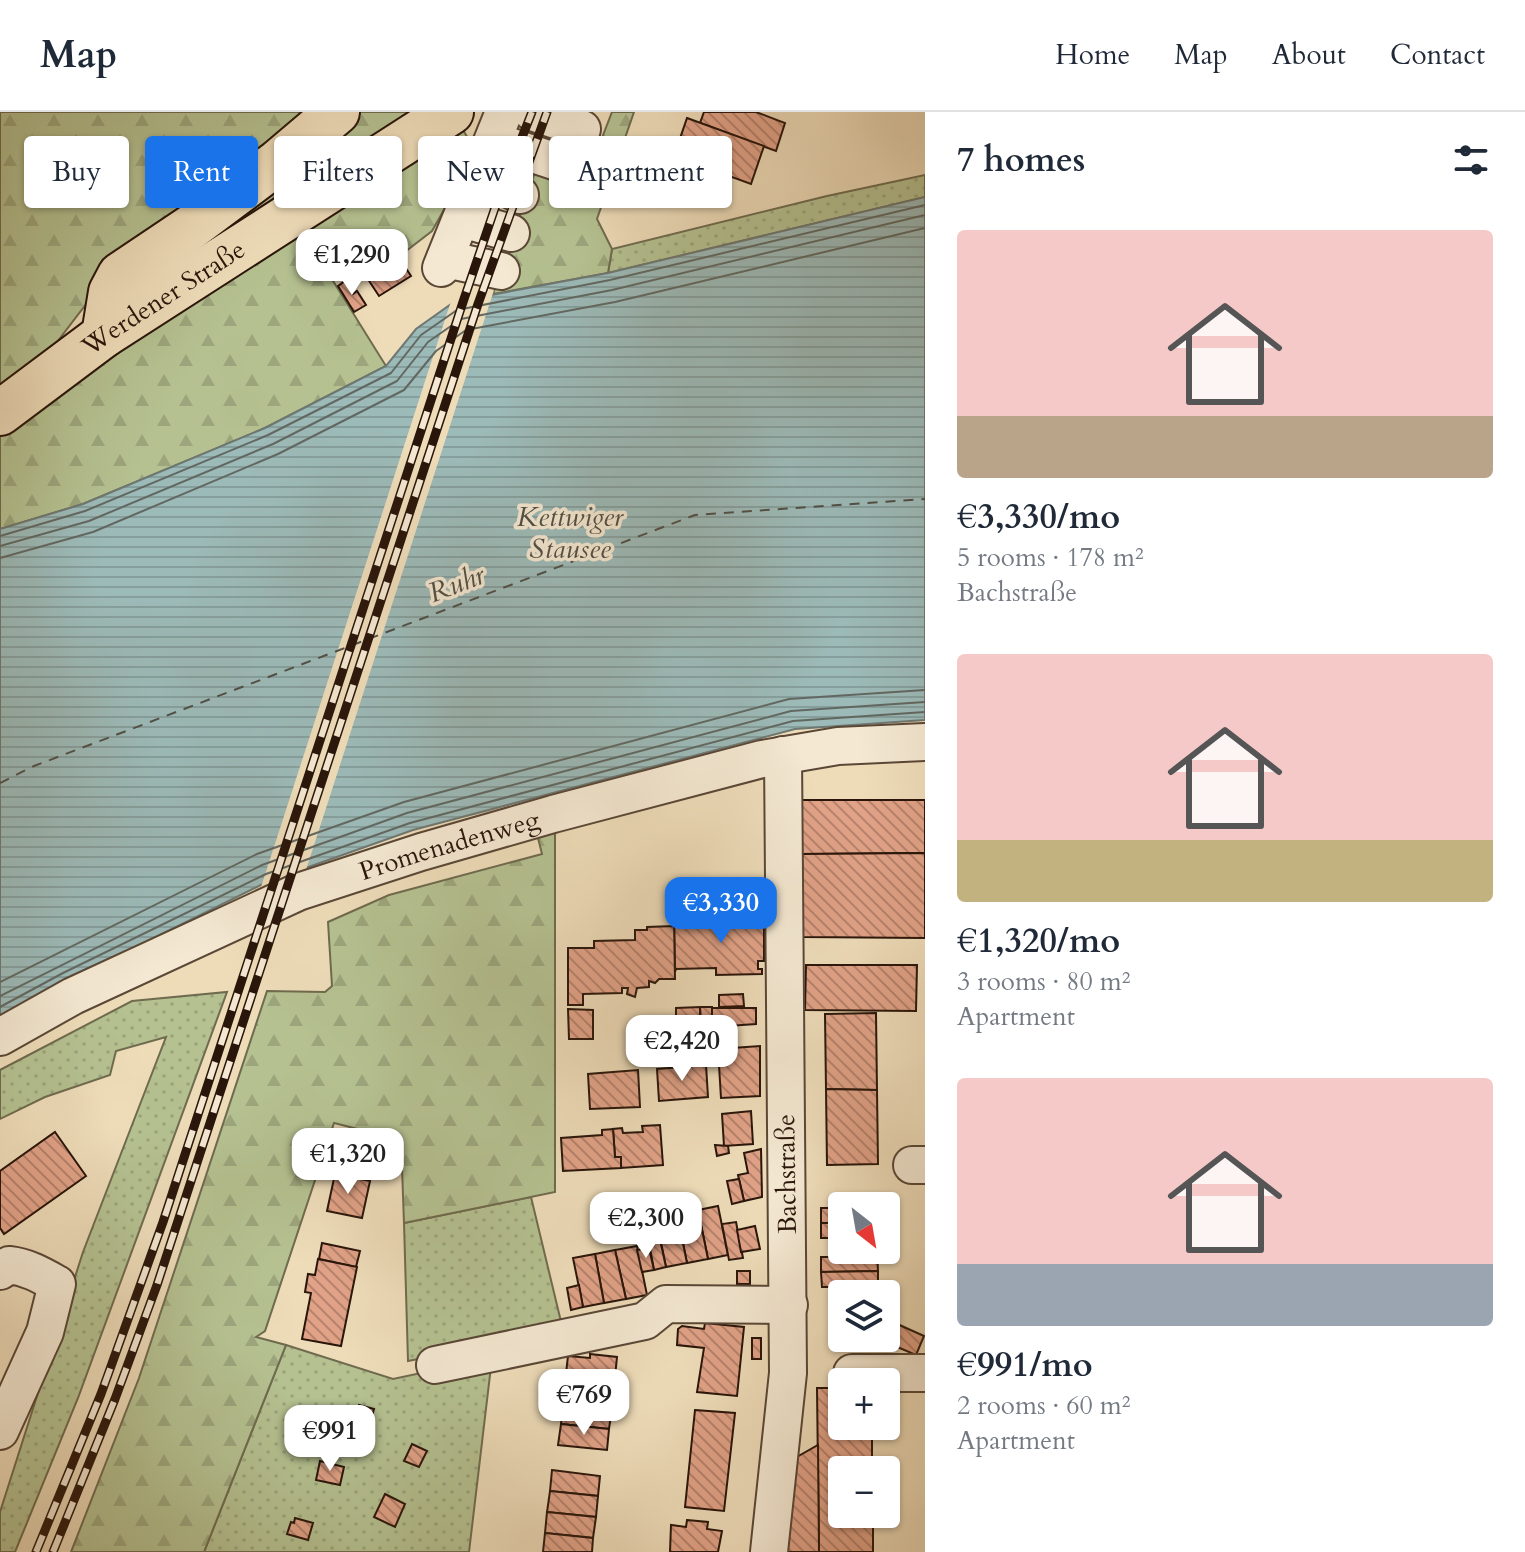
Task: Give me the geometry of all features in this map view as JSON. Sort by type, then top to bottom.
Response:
[{"type":"main road","points":[[104,335],[111,292],[120,275],[190,228],[278,162],[337,112]]},
{"type":"main road","name":"Werdener Straße","points":[[0,413],[104,335],[451,112]]},
{"type":"street","points":[[532,112],[582,129],[569,166],[533,155]]},
{"type":"street","points":[[466,208],[443,264],[501,271]]},
{"type":"street","points":[[462,219],[511,233]]},
{"type":"street","name":"Promenadenweg","points":[[0,1037],[73,996],[298,892],[421,852],[691,776],[783,755],[838,746],[925,742]]},
{"type":"street","name":"Bachstraße","points":[[769,1552],[788,1373],[783,755]]},
{"type":"street","points":[[0,1271],[9,1265],[38,1272],[57,1284],[45,1332],[0,1431]]},
{"type":"street","points":[[435,1365],[645,1321],[666,1304],[789,1305]]},
{"type":"street","points":[[900,1373],[925,1373]]},
{"type":"green space","points":[[0,112],[323,112],[291,136],[274,136],[274,149],[258,161],[258,136],[145,136],[145,208],[196,208],[110,273],[34,372],[0,400]]},
{"type":"green space","points":[[351,112],[422,112],[384,136],[323,136]]},
{"type":"green space","points":[[612,112],[634,112],[626,136],[603,136]]},
{"type":"green space","points":[[461,126],[467,136],[446,136]]},
{"type":"green space","points":[[418,154],[418,208],[445,208],[432,231],[406,251],[394,234],[330,276],[386,366],[265,428],[83,504],[0,529],[0,429],[336,208],[402,208],[402,165]]},
{"type":"green space","points":[[535,172],[549,176],[549,208],[601,208],[597,219],[612,249],[608,273],[493,294],[523,208],[533,208]]},
{"type":"green space","points":[[925,175],[925,197],[608,273],[612,249]]},
{"type":"green space","points":[[274,178],[274,206],[153,282],[239,208],[258,208],[258,192]]},
{"type":"green space","points":[[555,829],[555,1192],[404,1223],[401,1140],[334,1123],[265,1331],[256,1337],[286,1345],[204,1552],[71,1552],[139,1378],[267,991],[325,992],[332,986],[328,922],[389,895],[542,854],[537,834]]},
{"type":"green space","points":[[227,992],[78,1398],[15,1552],[0,1552],[0,1512],[83,1252],[166,1037],[116,1051],[110,1075],[45,1097],[0,1119],[0,1070],[132,1001]]},
{"type":"green space","points":[[531,1197],[563,1330],[408,1361],[404,1223]]},
{"type":"green space","points":[[286,1345],[393,1379],[492,1358],[469,1552],[204,1552]]},
{"type":"water","name":"Kettwiger Stausee","points":[[925,197],[925,720],[795,729],[413,830],[269,881],[0,1017],[0,529],[83,504],[265,428],[386,366],[416,329],[454,302],[608,273]]},
{"type":"pier","points":[[494,290],[305,873],[260,890],[452,298]]},
{"type":"building","points":[[704,112],[756,112],[785,123],[776,151],[700,123]]},
{"type":"building","points":[[687,118],[764,146],[751,184],[732,177],[732,136],[681,136]]},
{"type":"building","points":[[390,244],[411,276],[379,296],[358,264]]},
{"type":"building","points":[[345,281],[353,294],[357,291],[366,305],[354,312],[338,286]]},
{"type":"building","points":[[801,800],[925,800],[925,853],[801,854]]},
{"type":"building","points":[[925,853],[925,938],[803,937],[802,854]]},
{"type":"building","points":[[764,917],[764,961],[758,961],[762,974],[716,975],[716,968],[676,969],[675,972],[674,919],[696,919],[696,924],[715,924],[715,918]]},
{"type":"building","points":[[674,919],[675,979],[659,979],[655,983],[649,981],[649,987],[637,988],[635,997],[627,994],[628,988],[622,988],[622,993],[583,994],[583,1005],[568,1005],[568,948],[594,948],[594,941],[635,940],[635,930],[674,926]]},
{"type":"building","points":[[806,965],[917,965],[916,1011],[805,1010]]},
{"type":"building","points":[[743,994],[744,1006],[719,1007],[719,995]]},
{"type":"building","points":[[700,1007],[700,1020],[676,1020],[676,1008]]},
{"type":"building","points":[[700,1007],[712,1007],[713,1030],[679,1033],[678,1022],[701,1021]]},
{"type":"building","points":[[712,1008],[756,1008],[756,1024],[728,1026],[728,1020],[712,1020]]},
{"type":"building","points":[[568,1009],[593,1010],[593,1039],[569,1039]]},
{"type":"building","points":[[876,1013],[877,1090],[826,1089],[825,1014]]},
{"type":"building","points":[[677,1021],[678,1033],[653,1034],[653,1022]]},
{"type":"building","points":[[760,1046],[760,1096],[721,1098],[718,1049]]},
{"type":"building","points":[[706,1065],[708,1097],[659,1101],[657,1069]]},
{"type":"building","points":[[638,1070],[640,1107],[590,1109],[588,1074]]},
{"type":"building","points":[[826,1089],[877,1090],[878,1164],[827,1165]]},
{"type":"building","points":[[751,1111],[753,1144],[724,1146],[722,1114]]},
{"type":"building","points":[[660,1125],[663,1165],[621,1168],[621,1157],[615,1157],[613,1129],[622,1128],[623,1133],[643,1132],[642,1126]]},
{"type":"building","points":[[613,1129],[615,1157],[621,1157],[621,1168],[563,1171],[561,1138],[602,1135],[602,1130]]},
{"type":"building","points":[[55,1132],[86,1176],[4,1234],[0,1228],[0,1171]]},
{"type":"building","points":[[341,1145],[353,1147],[349,1165],[337,1163]]},
{"type":"building","points":[[715,1145],[728,1146],[729,1153],[717,1156]]},
{"type":"building","points":[[761,1149],[762,1197],[744,1201],[738,1175],[748,1173],[744,1153]]},
{"type":"building","points":[[335,1174],[370,1181],[362,1218],[327,1211]]},
{"type":"building","points":[[739,1179],[744,1201],[732,1204],[727,1181]]},
{"type":"building","points":[[718,1206],[728,1255],[708,1259],[698,1210]]},
{"type":"building","points":[[821,1208],[828,1208],[828,1223],[821,1223]]},
{"type":"building","points":[[698,1210],[708,1259],[687,1263],[677,1214]]},
{"type":"building","points":[[677,1214],[687,1263],[666,1267],[656,1218]]},
{"type":"building","points":[[736,1222],[743,1258],[729,1260],[722,1224]]},
{"type":"building","points":[[821,1223],[828,1223],[828,1238],[821,1238]]},
{"type":"building","points":[[755,1226],[760,1249],[741,1252],[737,1230]]},
{"type":"building","points":[[659,1235],[666,1267],[654,1270],[648,1238]]},
{"type":"building","points":[[322,1243],[360,1251],[356,1267],[319,1259]]},
{"type":"building","points":[[637,1246],[647,1295],[626,1299],[615,1250]]},
{"type":"building","points":[[649,1248],[654,1270],[642,1272],[637,1250]]},
{"type":"building","points":[[615,1250],[626,1299],[604,1303],[595,1254]]},
{"type":"building","points":[[595,1254],[604,1303],[583,1307],[573,1258]]},
{"type":"building","points":[[821,1257],[828,1257],[828,1264],[878,1264],[878,1271],[821,1272]]},
{"type":"building","points":[[318,1259],[357,1267],[341,1346],[302,1339],[311,1293],[305,1292],[308,1274],[315,1275]]},
{"type":"building","points":[[737,1271],[750,1271],[750,1284],[737,1284]]},
{"type":"building","points":[[878,1271],[878,1280],[828,1280],[828,1287],[822,1287],[821,1272]]},
{"type":"building","points":[[579,1285],[583,1307],[571,1310],[567,1288]]},
{"type":"building","points":[[705,1323],[744,1327],[737,1396],[697,1392],[704,1348],[677,1345],[678,1329],[682,1326],[704,1329]]},
{"type":"building","points":[[900,1325],[924,1336],[916,1355],[900,1348]]},
{"type":"building","points":[[752,1338],[761,1338],[761,1359],[752,1359]]},
{"type":"building","points":[[590,1354],[617,1357],[614,1387],[565,1382],[568,1356],[590,1358]]},
{"type":"building","points":[[565,1382],[614,1387],[612,1408],[563,1403]]},
{"type":"building","points":[[817,1388],[828,1388],[828,1440],[872,1440],[872,1456],[828,1456],[828,1528],[873,1528],[873,1552],[819,1552]]},
{"type":"building","points":[[563,1403],[612,1408],[609,1429],[561,1424]]},
{"type":"building","points":[[359,1405],[374,1409],[367,1432],[353,1428]]},
{"type":"building","points":[[695,1410],[735,1413],[724,1511],[685,1507]]},
{"type":"building","points":[[561,1424],[609,1429],[607,1450],[558,1445]]},
{"type":"building","points":[[412,1444],[427,1451],[419,1467],[404,1461]]},
{"type":"building","points":[[818,1445],[819,1552],[785,1552],[795,1458]]},
{"type":"building","points":[[320,1461],[344,1467],[340,1485],[316,1480]]},
{"type":"building","points":[[552,1470],[600,1476],[598,1496],[550,1491]]},
{"type":"building","points":[[550,1491],[598,1496],[596,1517],[547,1512]]},
{"type":"building","points":[[385,1494],[405,1504],[395,1527],[374,1517]]},
{"type":"building","points":[[547,1512],[596,1517],[593,1538],[545,1533]]},
{"type":"building","points":[[295,1518],[313,1523],[308,1540],[287,1534]]},
{"type":"building","points":[[687,1520],[708,1522],[707,1529],[722,1531],[718,1552],[670,1552],[671,1525],[686,1527]]},
{"type":"building","points":[[545,1533],[593,1538],[592,1552],[543,1552]]},
{"type":"ferry route","points":[[0,783],[34,766],[695,515],[925,499]]},
{"type":"railway","points":[[36,1552],[101,1394],[163,1222],[463,302],[500,193],[532,112]]},
{"type":"railway","points":[[53,1552],[157,1285],[478,304],[547,112]]},
{"type":"water label","name":"Ruhr","points":[[456,583]]}]
